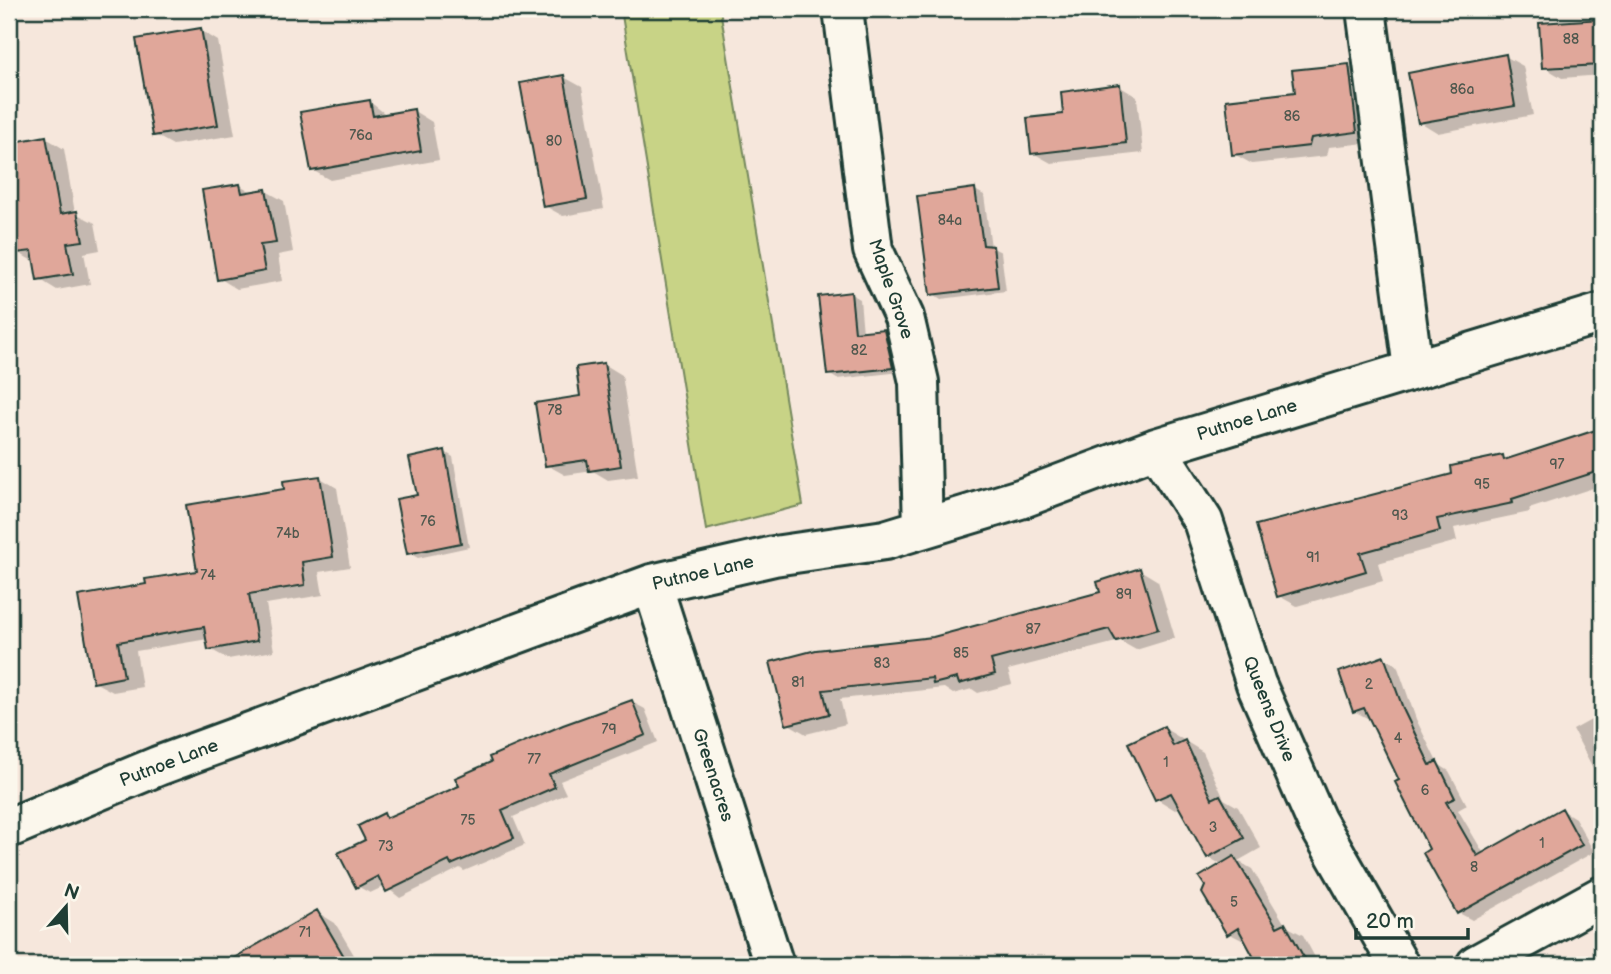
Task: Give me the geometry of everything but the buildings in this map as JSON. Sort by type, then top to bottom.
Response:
[{"type":"street","name":"Maple Grove","points":[[843,9],[873,250],[904,317],[919,382],[923,528]]},
{"type":"street","points":[[1366,9],[1413,369]]},
{"type":"street","name":"Putnoe Lane","points":[[9,828],[158,766],[652,584],[774,556],[885,540],[1020,499],[1156,448],[1602,313]]},
{"type":"street","name":"Queens Drive","points":[[1156,448],[1203,521],[1256,684],[1316,820],[1399,965]]},
{"type":"street","name":"Greenacres","points":[[652,584],[774,965]]},
{"type":"street","points":[[1476,965],[1602,896]]},
{"type":"green space","points":[[621,9],[720,9],[803,505],[706,530]]}]
